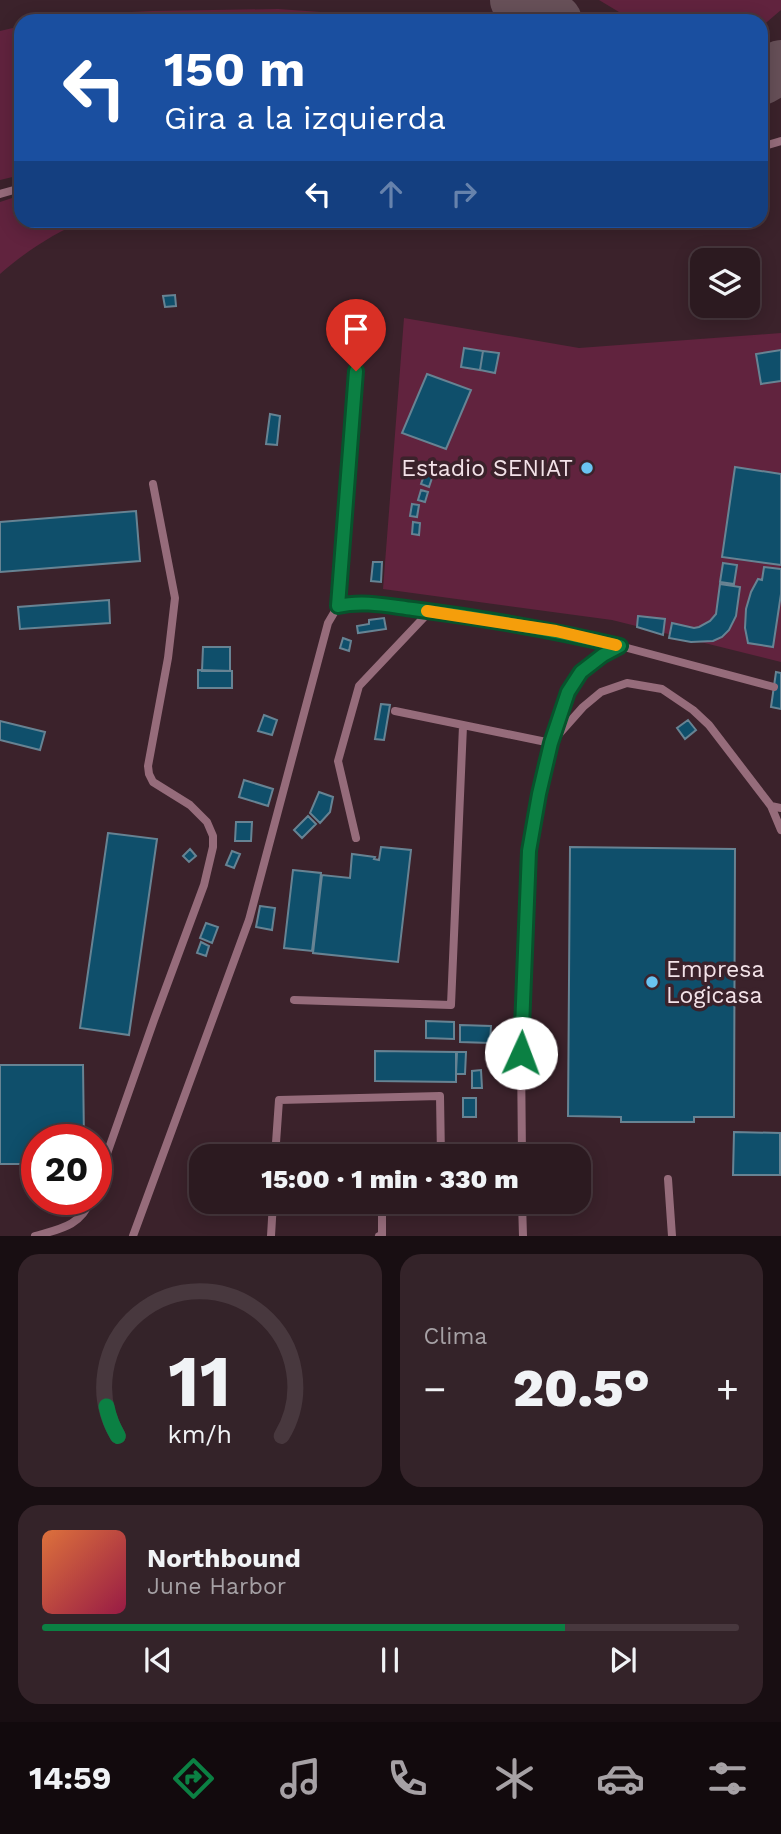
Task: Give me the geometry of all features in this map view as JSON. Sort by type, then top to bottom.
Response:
[{"type":"lane","points":[[133,1236],[249,920],[328,623],[338,606],[358,344]]},
{"type":"lane","points":[[112,1139],[204,885],[214,847],[213,836],[206,822],[190,805],[153,782],[149,774],[148,766],[168,657],[175,597],[153,484]]},
{"type":"lane","points":[[338,606],[353,602],[556,631],[774,687]]},
{"type":"lane","points":[[356,838],[338,761],[359,686],[429,611]]},
{"type":"lane","points":[[522,1144],[521,1053],[529,851],[539,794],[551,743],[568,692],[581,672],[620,646]]},
{"type":"lane","points":[[551,743],[583,707],[601,692],[627,683],[662,689],[693,710],[709,725],[771,806],[781,830]]},
{"type":"lane","points":[[395,711],[551,743]]},
{"type":"lane","points":[[294,1000],[451,1005],[463,726]]},
{"type":"lane","points":[[771,806],[781,808]]},
{"type":"lane","points":[[276,1144],[279,1100],[440,1096],[441,1144]]},
{"type":"lane","points":[[668,1179],[672,1236]]},
{"type":"lane","points":[[271,1236],[272,1214]]},
{"type":"lane","points":[[379,1236],[382,1235],[382,1214]]},
{"type":"lane","points":[[522,1214],[523,1236]]},
{"type":"lane","points":[[35,1236],[66,1228],[81,1215]]},
{"type":"shaded area","points":[[599,0],[781,0],[781,10],[768,21],[768,14],[622,14]]},
{"type":"shaded area","points":[[278,9],[341,14],[89,14]]},
{"type":"shaded area","points":[[14,28],[14,177],[0,180],[0,31]]},
{"type":"shaded area","points":[[14,197],[14,228],[69,228],[19,258],[0,274],[0,202]]},
{"type":"shaded area","name":"Estadio SENIAT","points":[[404,318],[579,348],[781,333],[781,662],[612,620],[383,589]]},
{"type":"building","points":[[175,295],[176,306],[165,307],[163,296]]},
{"type":"building","points":[[464,348],[483,351],[480,370],[461,367]]},
{"type":"building","points":[[781,350],[781,381],[761,384],[756,354]]},
{"type":"building","points":[[483,351],[499,353],[495,373],[480,370]]},
{"type":"building","points":[[427,374],[471,390],[446,449],[402,433]]},
{"type":"building","points":[[270,414],[280,416],[277,445],[266,444]]},
{"type":"building","points":[[735,467],[781,474],[781,565],[722,557]]},
{"type":"building","points":[[425,473],[433,475],[429,487],[421,484]]},
{"type":"building","points":[[421,490],[428,492],[425,502],[418,500]]},
{"type":"building","points":[[412,504],[419,505],[417,517],[410,516]]},
{"type":"building","points":[[136,511],[140,561],[0,572],[0,522]]},
{"type":"building","points":[[413,522],[420,523],[419,535],[412,534]]},
{"type":"building","points":[[373,562],[382,562],[381,582],[371,581]]},
{"type":"building","points":[[723,563],[737,565],[734,584],[720,582]]},
{"type":"building","points":[[764,567],[781,569],[781,594],[773,647],[748,643],[745,628],[746,609],[751,592],[758,579],[762,580]]},
{"type":"building","points":[[720,584],[740,587],[736,616],[729,630],[713,641],[691,642],[669,638],[672,623],[694,628],[710,621],[716,614]]},
{"type":"building","points":[[109,600],[110,623],[20,629],[18,607]]},
{"type":"building","points":[[638,616],[665,619],[663,635],[637,627]]},
{"type":"building","points":[[384,618],[386,629],[358,633],[357,626],[369,624],[369,620]]},
{"type":"building","points":[[343,638],[351,641],[349,651],[340,648]]},
{"type":"building","points":[[203,647],[230,647],[230,671],[202,671]]},
{"type":"building","points":[[198,670],[232,671],[232,688],[198,688]]},
{"type":"building","points":[[776,672],[781,673],[781,709],[771,707]]},
{"type":"building","points":[[381,704],[390,705],[384,740],[375,739]]},
{"type":"building","points":[[264,715],[277,720],[272,735],[258,731]]},
{"type":"building","points":[[688,720],[696,730],[685,739],[677,728]]},
{"type":"building","points":[[0,721],[45,732],[40,750],[0,740]]},
{"type":"building","points":[[244,780],[273,789],[268,806],[239,797]]},
{"type":"building","points":[[319,792],[333,797],[330,812],[320,823],[310,813]]},
{"type":"building","points":[[308,816],[316,824],[302,838],[294,830]]},
{"type":"building","points":[[236,822],[252,822],[251,841],[235,841]]},
{"type":"building","points":[[108,833],[157,839],[129,1035],[80,1028]]},
{"type":"building","points":[[381,847],[411,850],[398,962],[313,953],[322,875],[350,878],[352,854],[379,860]]},
{"type":"building","name":"Empresa Logicasa","points":[[570,847],[735,849],[734,1117],[694,1117],[694,1122],[621,1122],[621,1117],[568,1116]]},
{"type":"building","points":[[190,849],[196,856],[189,862],[183,856]]},
{"type":"building","points":[[232,851],[240,854],[234,868],[226,865]]},
{"type":"building","points":[[293,870],[321,873],[312,951],[284,948]]},
{"type":"building","points":[[260,906],[275,908],[272,930],[256,927]]},
{"type":"building","points":[[206,923],[218,927],[212,943],[200,938]]},
{"type":"building","points":[[201,942],[209,946],[206,956],[197,953]]},
{"type":"building","points":[[426,1021],[454,1022],[454,1039],[426,1038]]},
{"type":"building","points":[[460,1025],[491,1026],[490,1043],[460,1042]]},
{"type":"building","points":[[375,1051],[456,1052],[456,1082],[375,1081]]},
{"type":"building","points":[[457,1052],[466,1052],[465,1074],[456,1074]]},
{"type":"building","points":[[0,1065],[83,1065],[84,1124],[21,1124],[21,1164],[0,1164]]},
{"type":"building","points":[[481,1070],[482,1088],[472,1088],[472,1071]]},
{"type":"building","points":[[463,1098],[476,1098],[476,1117],[463,1117]]},
{"type":"building","points":[[734,1132],[780,1133],[780,1175],[733,1175]]},
{"type":"taxiway","points":[[517,0],[542,14]]},
{"type":"taxiway","points":[[768,74],[781,67]]},
{"type":"slow traffic","points":[[427,611],[556,631],[616,645]]},
{"type":"place","name":"Estadio SENIAT","points":[[587,468]]},
{"type":"place","name":"Empresa Logicasa","points":[[652,982]]},
{"type":"route","points":[[356,371],[338,606],[353,602],[429,611],[556,631],[620,646],[581,672],[568,692],[551,743],[529,851],[521,1053]]}]
